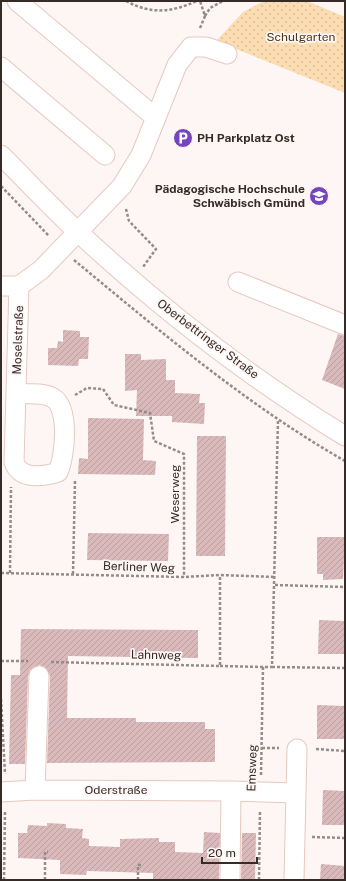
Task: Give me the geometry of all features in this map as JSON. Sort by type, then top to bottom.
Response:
[{"type":"street","points":[[17,1],[156,118]]},
{"type":"street","points":[[10,286],[41,270],[122,186],[141,155],[177,65],[191,47],[206,47],[227,54]]},
{"type":"street","points":[[1,67],[105,155]]},
{"type":"street","name":"Oberbettringer Straße","points":[[1,155],[78,232],[132,280],[230,358],[282,395],[345,436]]},
{"type":"street","points":[[238,282],[345,325]]},
{"type":"street","name":"Moselstraße","points":[[10,286],[16,394],[14,462],[16,467],[25,475],[47,476],[58,472]]},
{"type":"street","points":[[16,394],[42,395],[53,398],[59,403],[64,416],[62,463],[58,472]]},
{"type":"street","points":[[35,790],[39,666]]},
{"type":"street","points":[[294,880],[296,836],[296,749]]},
{"type":"street","name":"Oderstraße","points":[[3,791],[231,791],[295,793]]},
{"type":"street","points":[[230,880],[231,791]]},
{"type":"path","points":[[126,1],[136,6],[158,11],[179,9],[198,1],[204,16]]},
{"type":"path","points":[[191,47],[204,16],[210,8],[223,1]]},
{"type":"path","points":[[119,297],[156,249],[129,221],[122,186]]},
{"type":"path","name":"Weserweg","points":[[59,403],[87,388],[103,389],[114,405],[150,413],[154,441],[184,454],[184,577]]},
{"type":"path","points":[[272,667],[276,577],[278,420]]},
{"type":"path","points":[[58,472],[75,480],[73,574]]},
{"type":"path","points":[[10,573],[11,480]]},
{"type":"path","name":"Berliner Weg","points":[[1,573],[184,577],[220,575],[276,577]]},
{"type":"path","points":[[220,575],[220,666]]},
{"type":"path","points":[[275,586],[345,588]]},
{"type":"path","name":"Lahnweg","points":[[1,661],[39,666],[263,667]]},
{"type":"path","points":[[263,667],[345,668]]},
{"type":"path","name":"Emsweg","points":[[259,880],[263,667]]},
{"type":"path","points":[[1,699],[4,880]]},
{"type":"path","points":[[296,836],[345,838]]},
{"type":"path","points":[[45,880],[45,852],[48,852]]},
{"type":"path","points":[[138,880],[138,865],[141,865]]},
{"type":"green space","name":"Schulgarten","points":[[264,1],[307,1],[345,17],[345,93],[216,41],[243,12]]},
{"type":"building","points":[[63,330],[80,331],[80,337],[89,337],[88,359],[79,359],[78,366],[48,365],[48,348],[57,348],[58,341],[63,342]]},
{"type":"building","points":[[338,334],[345,336],[345,389],[322,380]]},
{"type":"building","points":[[125,354],[141,354],[141,360],[166,359],[166,380],[175,380],[175,393],[200,394],[199,403],[205,403],[204,424],[172,422],[172,416],[136,416],[137,390],[125,391]]},
{"type":"building","points":[[88,418],[144,419],[143,460],[156,461],[155,475],[78,474],[79,458],[88,459]]},
{"type":"building","points":[[197,436],[226,436],[225,556],[196,556]]},
{"type":"building","points":[[88,533],[169,534],[168,561],[87,560]]},
{"type":"building","points":[[317,537],[345,537],[343,579],[323,580],[323,574],[317,574]]},
{"type":"building","points":[[319,620],[345,621],[345,654],[318,654]]},
{"type":"building","points":[[21,629],[198,630],[198,658],[68,656],[67,718],[136,718],[136,722],[205,722],[205,729],[215,729],[215,762],[47,763],[50,676],[45,667],[39,665],[30,670],[28,676],[25,764],[9,764],[11,675],[20,675]]},
{"type":"building","points":[[317,705],[345,706],[345,739],[317,739]]},
{"type":"building","points":[[323,790],[345,791],[345,825],[322,825]]},
{"type":"building","points":[[47,823],[66,824],[66,828],[83,829],[82,838],[89,839],[89,846],[120,847],[120,839],[159,838],[159,842],[175,842],[175,852],[203,853],[204,832],[220,833],[219,880],[153,880],[153,873],[87,871],[86,875],[60,874],[60,860],[18,858],[18,833],[27,833],[28,825],[47,826]]},
{"type":"building","points":[[242,833],[256,833],[255,880],[241,880]]},
{"type":"building","points":[[321,864],[345,866],[345,880],[320,880]]},
{"type":"place","name":"PH Parkplatz Ost","points":[[183,138]]},
{"type":"place","name":"Pädagogische Hochschule Schwäbisch Gmünd","points":[[319,196]]}]
